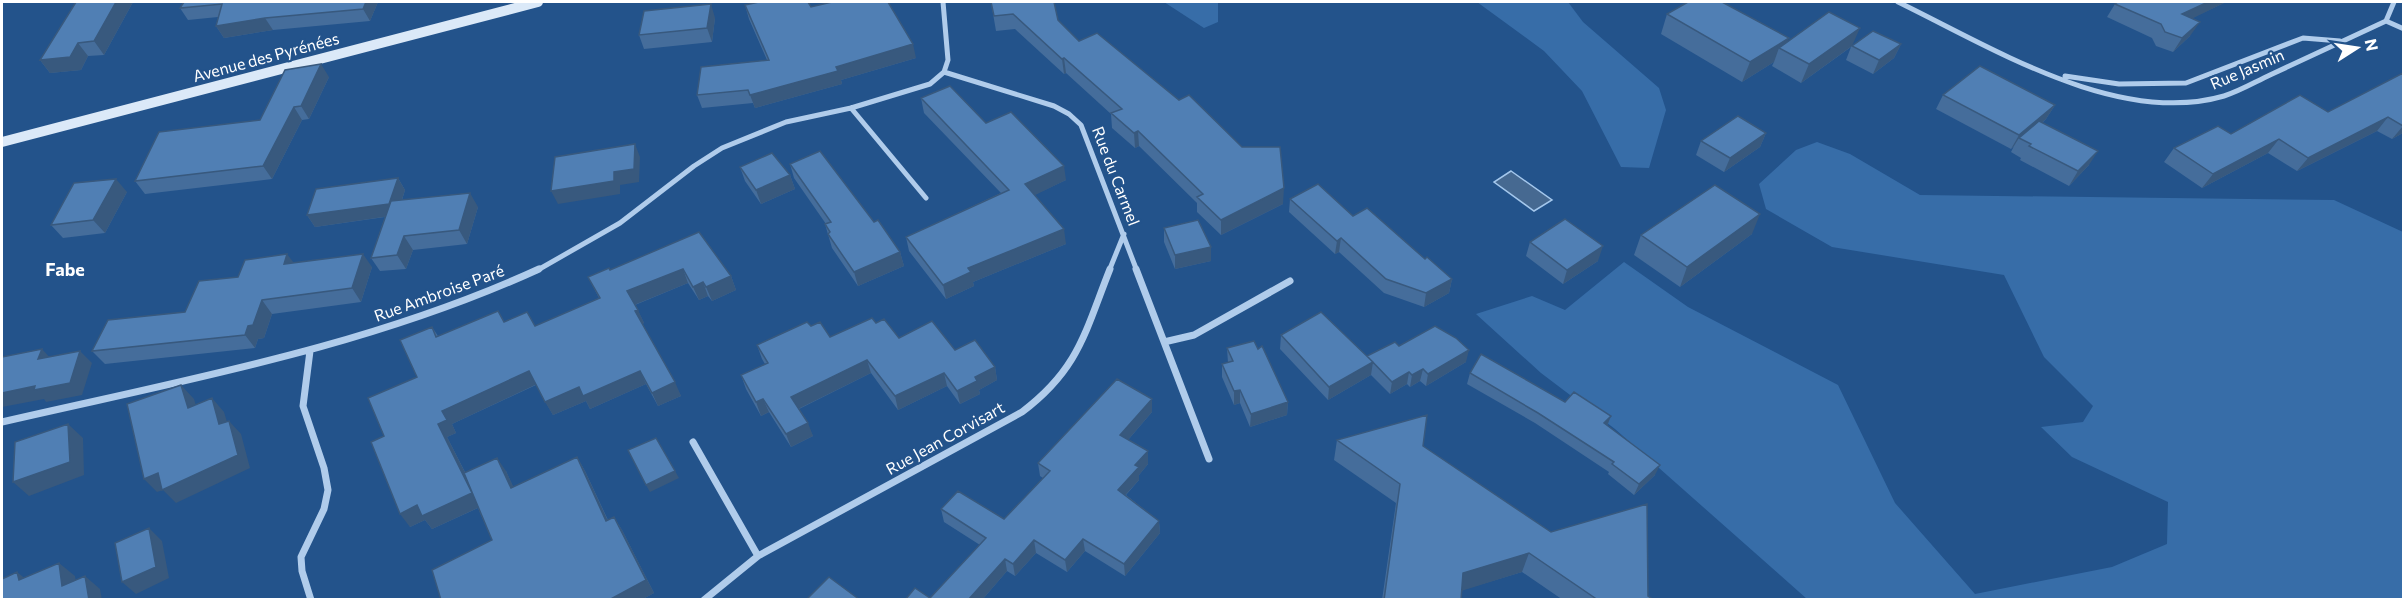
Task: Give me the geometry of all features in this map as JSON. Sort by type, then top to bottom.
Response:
[{"type":"main road","name":"Avenue des Pyrénées","points":[[2,142],[538,2]]},
{"type":"street","points":[[943,2],[948,60],[944,72]]},
{"type":"street","name":"Rue Jasmin","points":[[1898,2],[2053,74],[2096,91],[2122,98],[2154,102],[2196,101],[2224,96],[2386,21]]},
{"type":"street","points":[[2394,2],[2386,21],[2403,29]]},
{"type":"street","name":"Rue Jasmin","points":[[2053,74],[2119,84],[2186,82],[2303,38],[2343,41]]},
{"type":"street","name":"Rue Ambroise Paré","points":[[2,422],[310,351],[417,319],[502,286],[548,264],[620,223],[694,166],[722,148],[786,122],[851,108],[909,92],[930,84],[944,72]]},
{"type":"street","name":"Rue du Carmel","points":[[944,72],[1054,106],[1069,114],[1081,125],[1209,459]]},
{"type":"street","points":[[851,108],[926,198]]},
{"type":"street","name":"Rue Jean Corvisart","points":[[704,600],[758,556],[1022,412],[1052,390],[1066,374],[1076,355],[1124,234]]},
{"type":"street","points":[[1164,342],[1194,334],[1290,281]]},
{"type":"street","points":[[310,351],[303,406],[324,468],[328,490],[324,509],[301,557],[302,570],[311,600]]},
{"type":"street","points":[[693,442],[758,556]]},
{"type":"shaded area","points":[[1164,2],[1218,2],[1218,22],[1204,28]]},
{"type":"shaded area","points":[[1477,2],[1568,2],[1583,22],[1659,88],[1666,110],[1649,168],[1621,167],[1582,91],[1544,51]]},
{"type":"shaded area","points":[[1817,142],[1850,154],[1920,195],[2334,200],[2403,232],[2403,599],[1807,599],[1615,429],[1541,373],[1476,314],[1532,296],[1565,310],[1624,262],[1688,307],[1838,385],[1895,503],[1975,594],[2112,567],[2167,544],[2168,502],[2072,457],[2041,427],[2083,422],[2093,406],[2044,357],[2004,275],[1832,247],[1766,209],[1759,184],[1796,150]]},
{"type":"shaded area","points":[[1511,171],[1552,200],[1534,211],[1494,182]]},
{"type":"building","points":[[76,2],[116,2],[94,41],[78,43],[70,57],[40,60]]},
{"type":"building","points":[[184,2],[366,2],[363,9],[265,18],[216,26],[222,4],[180,8]]},
{"type":"building","points":[[759,2],[808,2],[811,7],[832,2],[888,2],[913,44],[836,67],[838,71],[750,95],[748,90],[697,95],[701,67],[769,60],[745,5]]},
{"type":"building","points":[[991,2],[1054,2],[1058,20],[1079,41],[1097,33],[1179,100],[1189,95],[1242,147],[1280,147],[1284,188],[1221,220],[1197,197],[1203,194],[1138,131],[1134,133],[1111,113],[1122,109],[1013,14],[994,16]]},
{"type":"building","points":[[1688,2],[1722,2],[1789,38],[1750,62],[1667,14]]},
{"type":"building","points":[[2118,2],[2208,2],[2182,14],[2200,22],[2182,38],[2165,32],[2161,24],[2115,4]]},
{"type":"building","points":[[711,4],[707,28],[639,35],[644,11]]},
{"type":"building","points":[[1829,12],[1860,28],[1809,64],[1779,48]]},
{"type":"building","points":[[1873,31],[1901,44],[1879,60],[1852,46]]},
{"type":"building","points":[[321,64],[301,106],[294,107],[263,166],[135,181],[159,132],[260,120],[285,70]]},
{"type":"building","points":[[1980,66],[2055,105],[2019,135],[1943,95]]},
{"type":"building","points":[[2403,73],[2403,126],[2388,117],[2308,158],[2279,139],[2213,174],[2174,148],[2218,126],[2231,134],[2300,95],[2328,112]]},
{"type":"building","points":[[950,86],[986,123],[1011,112],[1064,166],[1025,184],[1064,229],[968,268],[971,272],[943,285],[906,237],[1009,190],[921,98]]},
{"type":"building","points":[[1738,116],[1766,133],[1730,158],[1701,141]]},
{"type":"building","points":[[2039,121],[2098,151],[2078,171],[2029,146],[2031,144],[2019,138]]},
{"type":"building","points":[[635,144],[634,169],[614,172],[614,181],[551,191],[555,157]]},
{"type":"building","points":[[820,151],[874,222],[878,220],[900,252],[854,272],[828,234],[830,232],[825,224],[831,222],[790,164]]},
{"type":"building","points":[[772,153],[790,175],[756,190],[740,167]]},
{"type":"building","points":[[398,178],[389,204],[307,215],[316,189]]},
{"type":"building","points":[[116,179],[93,220],[51,225],[74,183]]},
{"type":"building","points":[[1318,184],[1353,216],[1367,208],[1425,259],[1427,257],[1452,279],[1426,293],[1386,279],[1341,238],[1337,241],[1290,199]]},
{"type":"building","points":[[1715,185],[1760,214],[1687,267],[1641,235]]},
{"type":"building","points":[[470,193],[459,230],[404,236],[397,255],[371,258],[391,201]]},
{"type":"building","points":[[1565,219],[1603,246],[1567,270],[1530,242]]},
{"type":"building","points":[[1198,220],[1211,247],[1175,255],[1164,228]]},
{"type":"building","points":[[699,232],[731,276],[706,287],[703,282],[693,287],[683,269],[627,291],[638,310],[635,311],[675,382],[652,393],[640,371],[583,396],[579,387],[545,402],[529,371],[442,411],[447,420],[438,424],[472,493],[422,516],[417,505],[400,514],[371,442],[384,436],[368,398],[417,377],[400,340],[432,327],[436,337],[498,311],[504,322],[527,312],[535,326],[600,298],[588,277]]},
{"type":"building","points":[[287,254],[284,264],[363,254],[352,288],[262,300],[253,325],[248,326],[245,335],[92,351],[108,320],[185,312],[199,281],[238,277],[245,260]]},
{"type":"building","points":[[1321,312],[1373,362],[1329,387],[1281,335]]},
{"type":"building","points":[[872,318],[876,323],[884,319],[899,338],[932,321],[955,350],[975,340],[995,367],[975,377],[977,381],[957,391],[944,373],[895,396],[867,360],[791,397],[808,423],[786,434],[763,399],[756,402],[741,375],[768,363],[757,345],[807,322],[811,326],[820,322],[830,337]]},
{"type":"building","points":[[1435,326],[1456,338],[1469,350],[1428,374],[1423,369],[1412,375],[1409,372],[1392,382],[1367,356],[1395,342],[1399,346]]},
{"type":"building","points":[[1254,341],[1258,349],[1262,346],[1288,402],[1251,414],[1240,390],[1234,391],[1222,364],[1233,361],[1227,348]]},
{"type":"building","points":[[42,349],[38,359],[80,351],[70,383],[34,390],[35,386],[2,393],[2,357]]},
{"type":"building","points":[[1481,354],[1565,402],[1574,392],[1611,416],[1604,423],[1660,465],[1639,484],[1612,464],[1614,462],[1470,373]]},
{"type":"building","points":[[1117,379],[1152,399],[1120,435],[1148,451],[1135,465],[1139,467],[1118,490],[1159,521],[1124,564],[1083,539],[1065,560],[1034,540],[1013,564],[1005,559],[968,600],[905,600],[915,588],[930,598],[986,538],[941,509],[958,491],[1004,519],[1050,471],[1038,463]]},
{"type":"building","points":[[181,385],[188,408],[212,398],[219,424],[229,421],[238,455],[162,490],[158,473],[144,479],[127,404]]},
{"type":"building","points":[[1427,415],[1423,446],[1551,532],[1647,504],[1648,596],[1654,600],[1598,600],[1529,553],[1463,573],[1461,600],[1384,600],[1400,484],[1337,440]]},
{"type":"building","points":[[68,424],[70,462],[13,482],[15,442]]},
{"type":"building","points":[[656,438],[675,471],[646,485],[628,450]]},
{"type":"building","points":[[577,457],[606,521],[614,517],[646,580],[609,600],[441,600],[432,570],[492,540],[464,473],[497,458],[511,488]]},
{"type":"building","points":[[149,528],[156,567],[122,582],[115,543]]},
{"type":"building","points":[[59,563],[62,586],[85,576],[89,600],[2,600],[2,579],[17,572],[19,580]]},
{"type":"building","points":[[829,577],[860,600],[806,600]]},
{"type":"district","name":"Fabe","points":[[65,270]]}]
